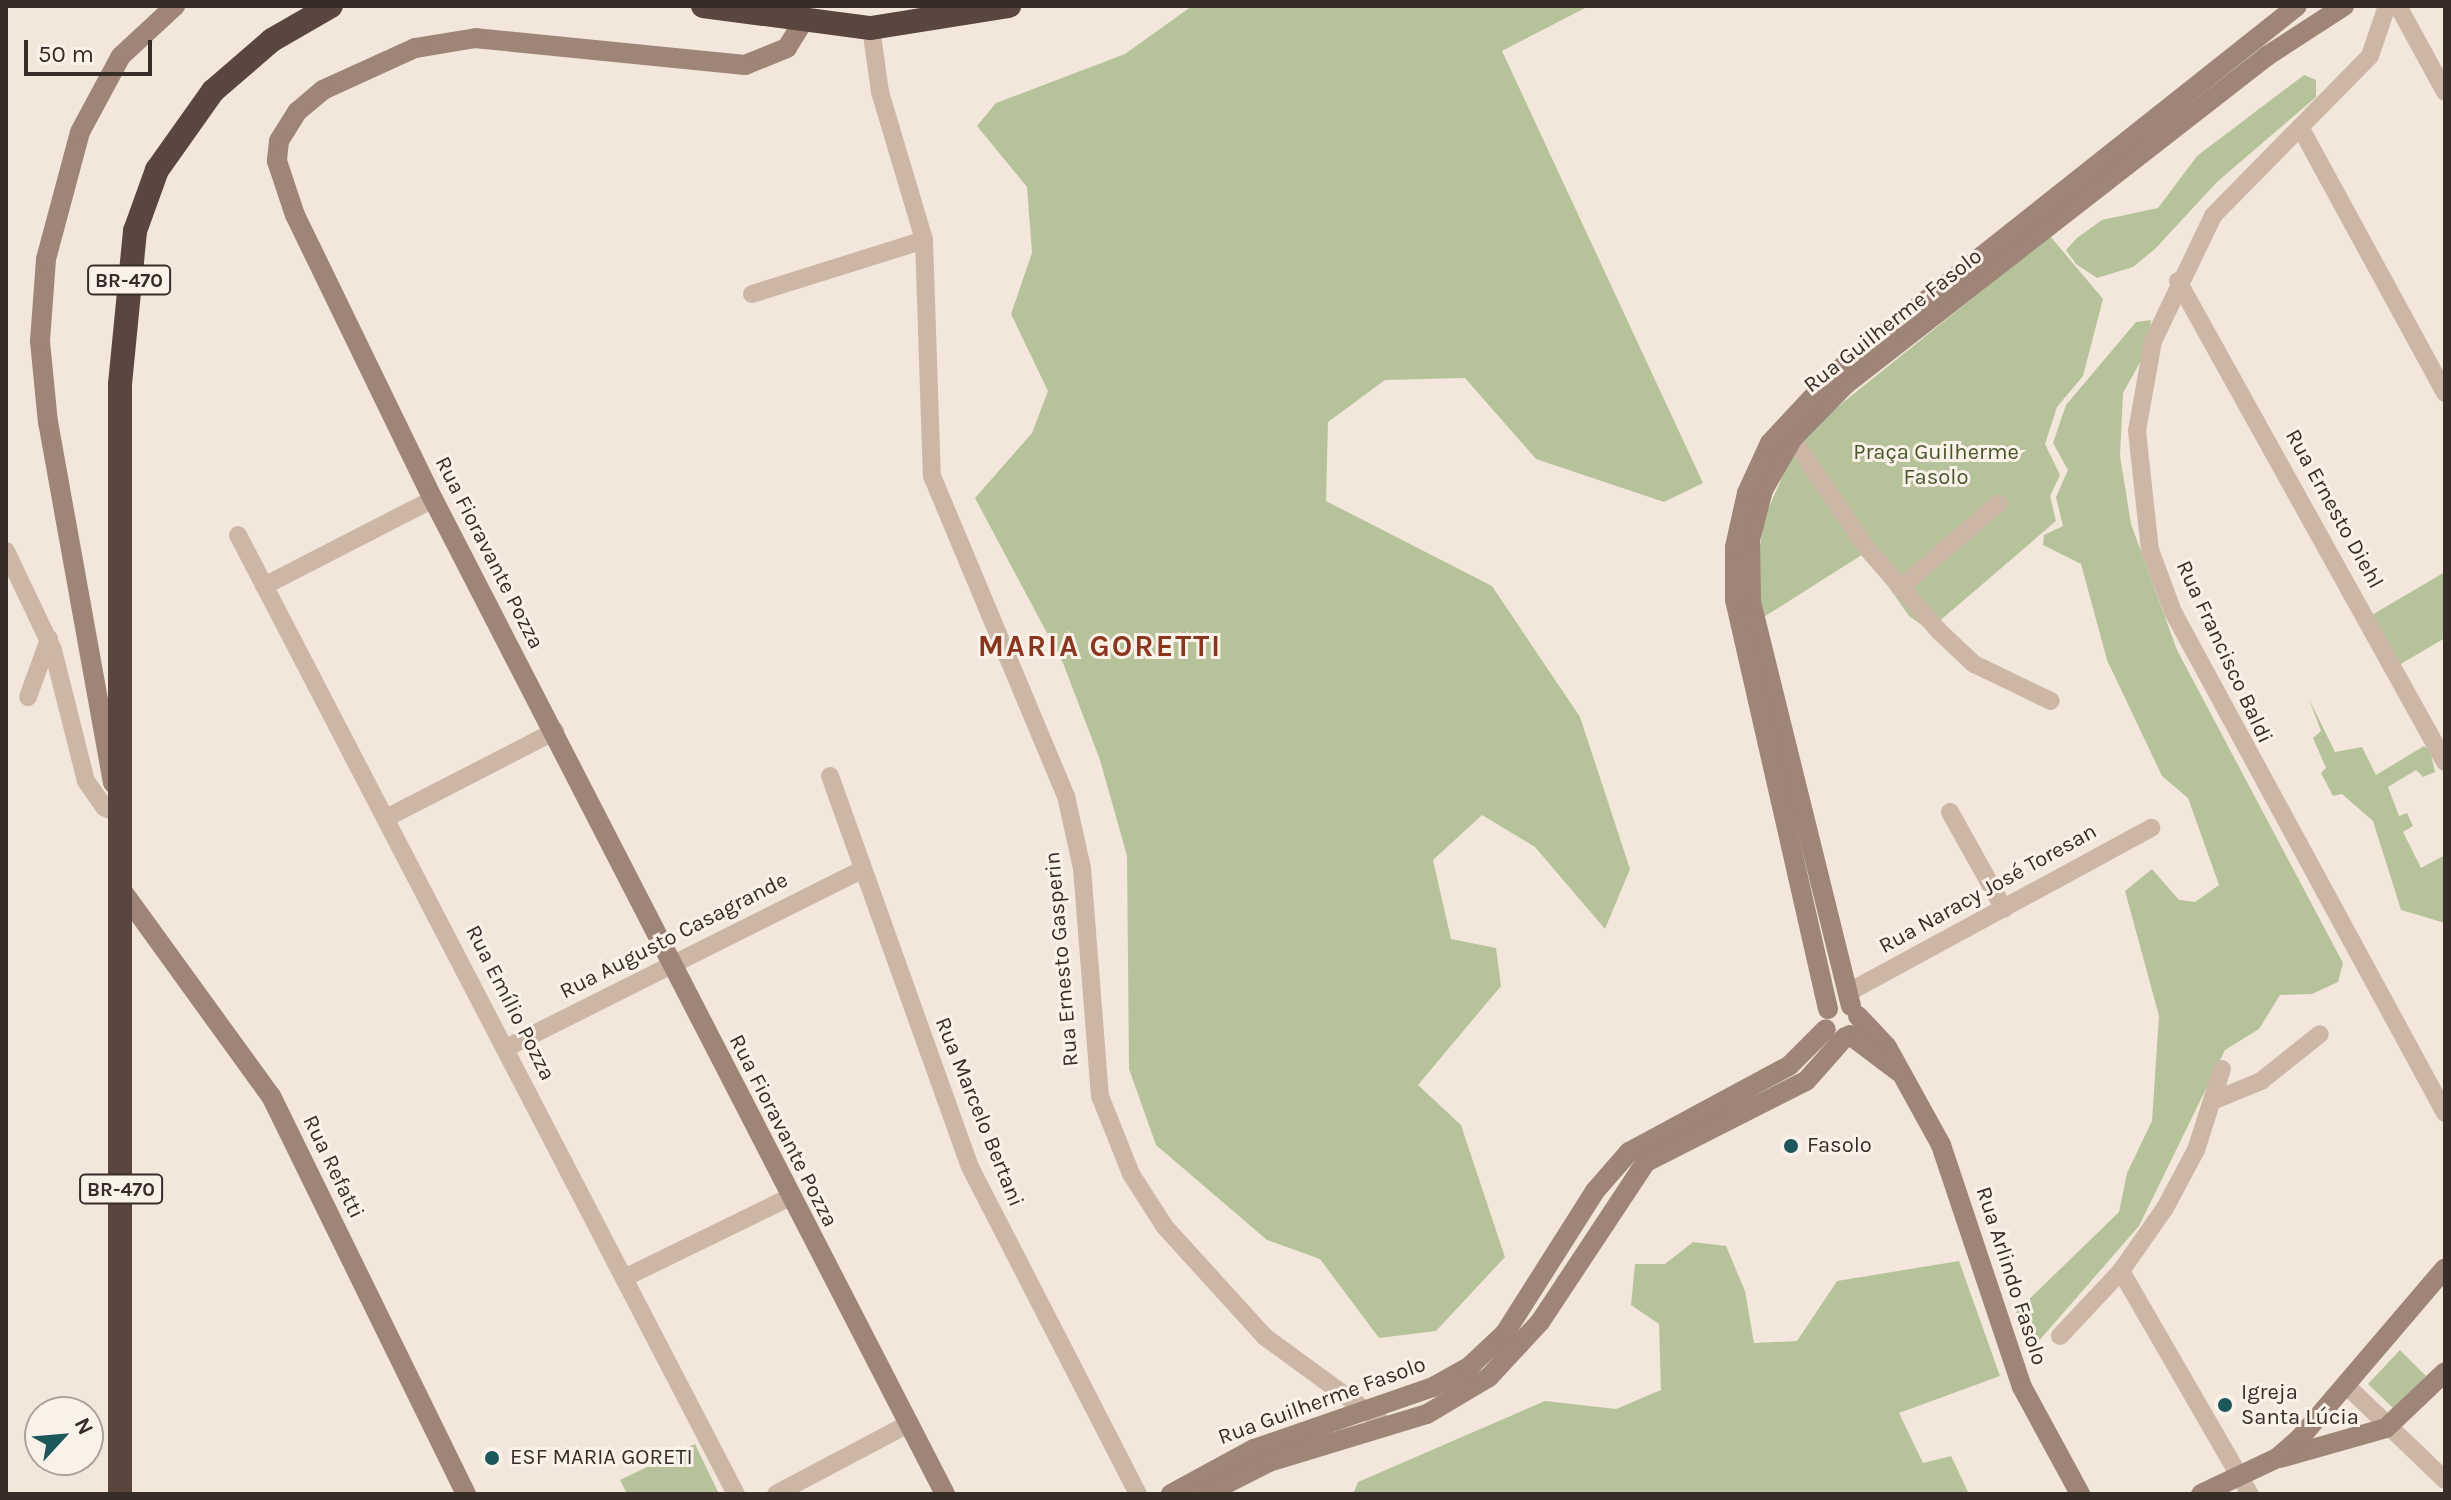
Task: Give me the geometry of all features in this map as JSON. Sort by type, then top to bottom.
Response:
[{"type":"highway","name":"BR-470","points":[[120,1494],[120,384],[135,231],[157,170],[213,91],[272,40],[331,6]]},
{"type":"highway","points":[[703,6],[803,22],[871,28],[1009,6]]},
{"type":"street","points":[[119,814],[40,341],[46,259],[80,132],[121,56],[175,6]]},
{"type":"street","name":"Rua Guilherme Fasolo","points":[[1206,1494],[1269,1462],[1387,1426],[1459,1397],[1514,1353],[1646,1162],[1806,1081],[1844,1018],[1735,600],[1735,547],[1747,493],[1788,432],[1837,371],[2297,6]]},
{"type":"street","name":"Rua Guilherme Fasolo","points":[[1788,432],[2267,56],[2344,6]]},
{"type":"street","name":"Rua Francisco Baldi","points":[[2387,6],[2378,45],[2213,216],[2178,281],[2140,388],[2140,493],[2150,550],[2222,713],[2445,1113]]},
{"type":"street","points":[[2398,6],[2445,92]]},
{"type":"street","name":"Rua Fioravante Pozza","points":[[803,22],[787,48],[745,65],[461,40],[382,58],[297,112],[279,141],[280,180],[433,499],[945,1494]]},
{"type":"street","name":"Rua Ernesto Gasperin","points":[[871,28],[880,92],[924,240],[932,476],[1066,796],[1082,868],[1100,1096],[1131,1174],[1165,1227],[1265,1337],[1370,1410],[1387,1426]]},
{"type":"street","points":[[2300,127],[2445,393]]},
{"type":"street","points":[[752,294],[924,240]]},
{"type":"street","name":"Rua Ernesto Diehl","points":[[2178,281],[2445,762]]},
{"type":"street","points":[[1788,432],[1900,588],[1974,664],[2051,701]]},
{"type":"street","points":[[264,586],[433,499]]},
{"type":"street","points":[[1900,588],[1999,503]]},
{"type":"street","name":"Rua Emílio Pozza","points":[[238,535],[388,817],[736,1494]]},
{"type":"street","points":[[6,551],[49,639],[86,781],[104,807],[119,814]]},
{"type":"street","points":[[28,697],[49,639]]},
{"type":"street","points":[[388,817],[555,731]]},
{"type":"street","name":"Rua Marcelo Bertani","points":[[830,776],[970,1167],[1138,1494]]},
{"type":"street","points":[[1950,812],[2004,909]]},
{"type":"street","name":"Rua Naracy José Toresan","points":[[1844,1018],[2004,909],[2151,828]]},
{"type":"street","name":"Rua Augusto Casagrande","points":[[506,1048],[863,869]]},
{"type":"street","name":"Rua Refatti","points":[[118,885],[271,1096],[466,1494]]},
{"type":"street","name":"Rua Guilherme Fasolo","points":[[1171,1494],[1254,1449],[1433,1387],[1489,1350],[1629,1152],[1789,1066],[1844,1018]]},
{"type":"street","name":"Rua Arlindo Fasolo","points":[[1844,1018],[1899,1072],[1952,1173],[2022,1387],[2080,1494]]},
{"type":"street","points":[[2215,1100],[2261,1081],[2320,1034]]},
{"type":"street","points":[[2060,1336],[2121,1271],[2165,1208],[2215,1100],[2222,1069]]},
{"type":"street","points":[[624,1278],[790,1197]]},
{"type":"street","points":[[2201,1494],[2246,1486],[2277,1458],[2348,1387],[2445,1268]]},
{"type":"street","points":[[2121,1271],[2246,1486]]},
{"type":"street","points":[[2277,1458],[2386,1428],[2445,1372]]},
{"type":"street","points":[[2348,1387],[2386,1428],[2445,1480]]},
{"type":"street","points":[[776,1494],[908,1424]]},
{"type":"green space","points":[[1192,6],[1589,6],[1502,51],[1703,483],[1664,502],[1536,459],[1465,378],[1385,380],[1328,422],[1326,501],[1492,586],[1580,717],[1630,869],[1605,929],[1535,847],[1482,815],[1433,860],[1451,939],[1496,948],[1501,986],[1418,1085],[1461,1125],[1505,1257],[1436,1331],[1379,1338],[1320,1259],[1267,1240],[1156,1145],[1129,1069],[1127,856],[1100,760],[1063,663],[975,498],[1032,433],[1048,391],[1011,314],[1032,253],[1027,187],[977,126],[996,103],[1125,54]]},
{"type":"green space","points":[[2304,75],[2316,80],[2316,97],[2217,182],[2155,249],[2133,267],[2097,278],[2076,264],[2066,250],[2077,238],[2102,220],[2158,208],[2197,156]]},
{"type":"green space","name":"Praça Guilherme Fasolo","points":[[2050,236],[2103,299],[2083,376],[2057,407],[2045,444],[2060,475],[2050,496],[2056,521],[1929,630],[1909,616],[1865,553],[1762,618],[1757,563],[1765,516],[1800,437]]},
{"type":"green space","points":[[2151,320],[2148,348],[2123,393],[2120,456],[2131,524],[2177,650],[2343,963],[2338,982],[2312,994],[2280,995],[2259,1029],[2225,1050],[2139,1226],[2037,1343],[2016,1312],[2119,1212],[2127,1173],[2152,1121],[2159,1016],[2125,891],[2152,869],[2179,900],[2195,902],[2219,885],[2188,798],[2162,776],[2107,660],[2081,564],[2043,545],[2044,535],[2063,526],[2056,497],[2068,470],[2053,443],[2066,405],[2136,322]]},
{"type":"green space","points":[[2445,572],[2445,638],[2399,665],[2370,616]]},
{"type":"green space","points":[[2309,699],[2335,752],[2362,747],[2376,775],[2424,746],[2430,750],[2435,772],[2423,777],[2416,770],[2388,787],[2399,816],[2407,813],[2413,826],[2403,832],[2421,868],[2445,855],[2445,923],[2401,910],[2373,821],[2342,794],[2333,796],[2321,773],[2326,768],[2313,738],[2321,731]]},
{"type":"green space","points":[[1693,1242],[1726,1246],[1745,1291],[1754,1343],[1797,1341],[1837,1281],[1959,1261],[2000,1376],[1899,1413],[1923,1463],[1951,1456],[1969,1494],[1353,1494],[1358,1482],[1545,1401],[1616,1409],[1661,1390],[1659,1324],[1631,1305],[1635,1264],[1665,1264]]},
{"type":"green space","points":[[2400,1350],[2426,1376],[2393,1408],[2368,1384]]},
{"type":"green space","points":[[695,1444],[719,1494],[627,1494],[620,1480]]},
{"type":"place","name":"Fasolo","points":[[1791,1146]]},
{"type":"place","name":"Igreja Santa Lúcia","points":[[2225,1405]]},
{"type":"place","name":"ESF MARIA GORETI","points":[[492,1458]]},
{"type":"district","name":"MARIA GORETTI","points":[[1100,646]]}]
